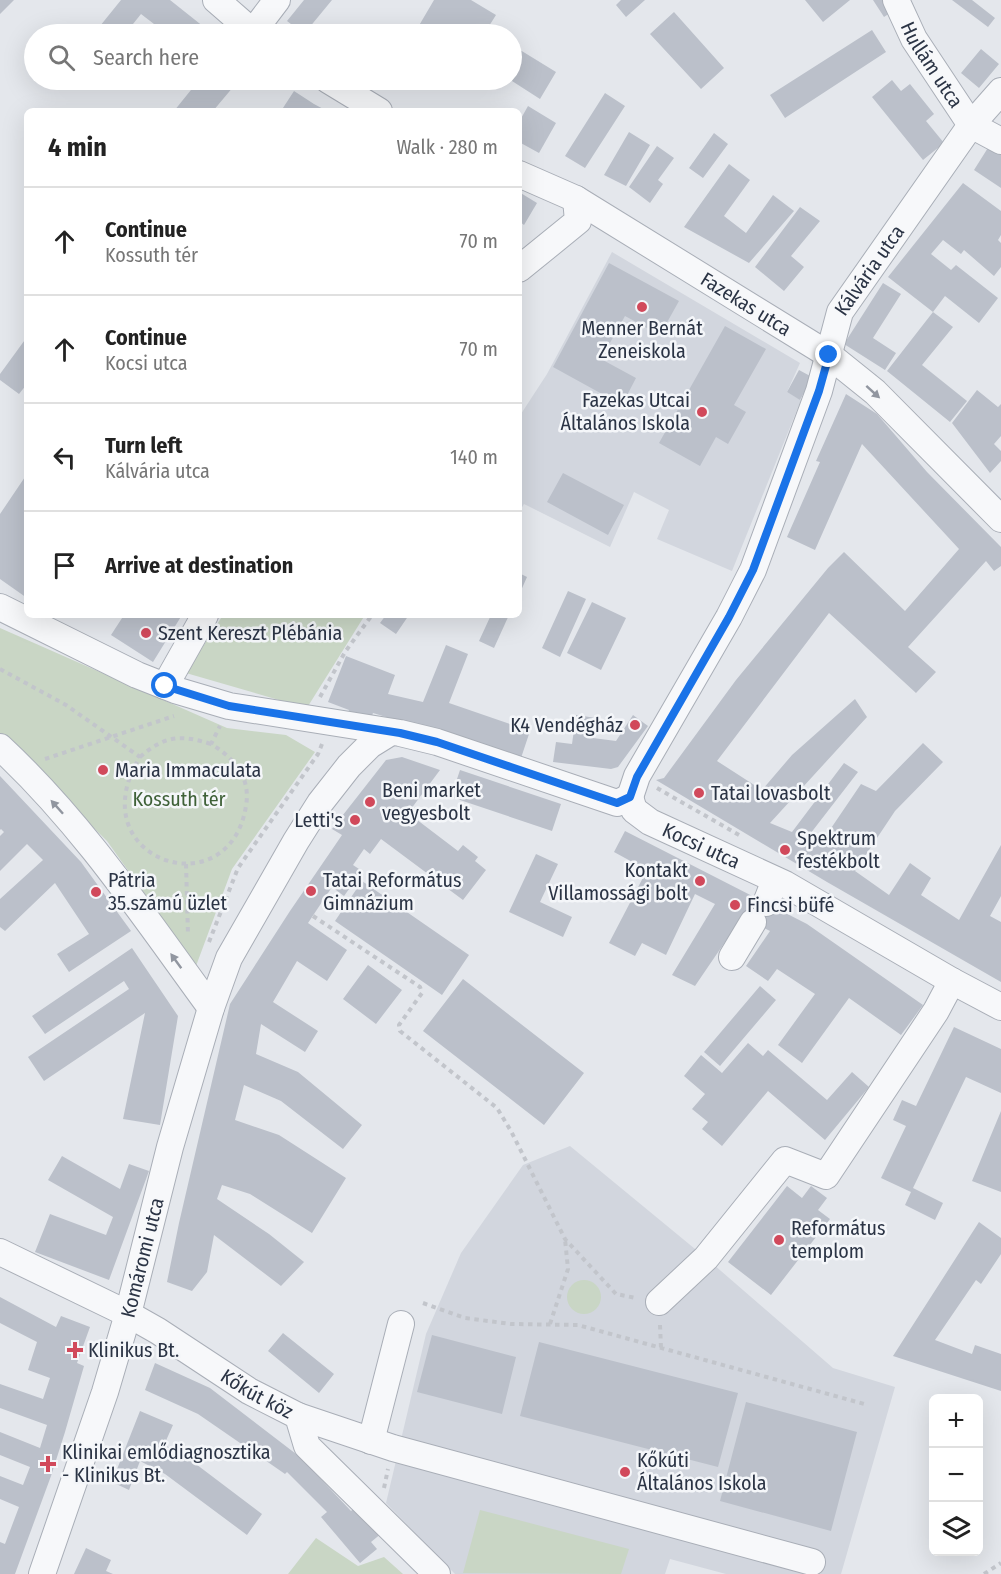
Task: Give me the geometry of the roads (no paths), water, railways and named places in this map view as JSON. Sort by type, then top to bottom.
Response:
[{"type":"street","points":[[216,0],[242,24]]},
{"type":"street","points":[[260,24],[277,0]]},
{"type":"street","name":"Hullám utca","points":[[896,0],[914,39],[971,125]]},
{"type":"street","points":[[345,90],[375,108]]},
{"type":"street","name":"Kálvária utca","points":[[633,787],[753,570],[819,391],[840,312],[971,125],[1001,91]]},
{"type":"street","points":[[971,125],[1001,141]]},
{"type":"street","name":"Fazekas utca","points":[[522,175],[576,199],[829,355],[874,392],[1001,519]]},
{"type":"street","points":[[522,267],[578,220],[576,199]]},
{"type":"street","points":[[0,607],[116,664],[165,686],[204,699],[229,706],[391,732],[437,742],[617,803],[633,787]]},
{"type":"street","points":[[165,686],[203,618]]},
{"type":"street","points":[[211,1008],[229,958],[296,841],[349,766],[369,745],[391,732]]},
{"type":"street","points":[[0,747],[21,767],[96,851],[211,1008]]},
{"type":"street","name":"Kocsi utca","points":[[633,787],[634,810],[765,902],[952,981],[1001,1007]]},
{"type":"street","points":[[732,957],[765,902]]},
{"type":"street","points":[[659,1302],[706,1258],[785,1160],[826,1176],[936,1011],[952,981]]},
{"type":"street","name":"Komáromi utca","points":[[42,1574],[101,1402],[128,1314],[170,1147],[211,1008]]},
{"type":"street","name":"Kőkút köz","points":[[0,1252],[128,1314],[249,1391],[298,1416],[307,1446],[437,1574]]},
{"type":"street","points":[[371,1441],[401,1324]]},
{"type":"street","points":[[298,1416],[393,1448],[812,1562]]},
{"type":"place","name":"Menner Bernát Zeneiskola","points":[[642,307]]},
{"type":"place","name":"Fazekas Utcai Általános Iskola","points":[[702,412]]},
{"type":"place","name":"Szent Kereszt Plébánia","points":[[146,633]]},
{"type":"place","name":"K4 Vendégház","points":[[635,725]]},
{"type":"place","name":"Maria Immaculata","points":[[103,770]]},
{"type":"place","name":"Tatai lovasbolt","points":[[699,793]]},
{"type":"place","name":"Beni market vegyesbolt","points":[[370,802]]},
{"type":"place","name":"Letti's","points":[[355,820]]},
{"type":"place","name":"Spektrum festékbolt","points":[[785,850]]},
{"type":"place","name":"Kontakt Villamossági bolt","points":[[700,881]]},
{"type":"place","name":"Tatai Református Gimnázium","points":[[311,891]]},
{"type":"place","name":"Pátria 35.számú üzlet","points":[[96,892]]},
{"type":"place","name":"Fincsi büfé","points":[[735,905]]},
{"type":"place","name":"Református templom","points":[[779,1240]]},
{"type":"place","name":"Klinikus Bt.","points":[[75,1350]]},
{"type":"place","name":"Klinikai emlődiagnosztika - Klinikus Bt.","points":[[48,1464]]},
{"type":"place","name":"Kőkúti Általános Iskola","points":[[625,1472]]},
{"type":"park label","name":"Kossuth tér","points":[[179,799]]}]
